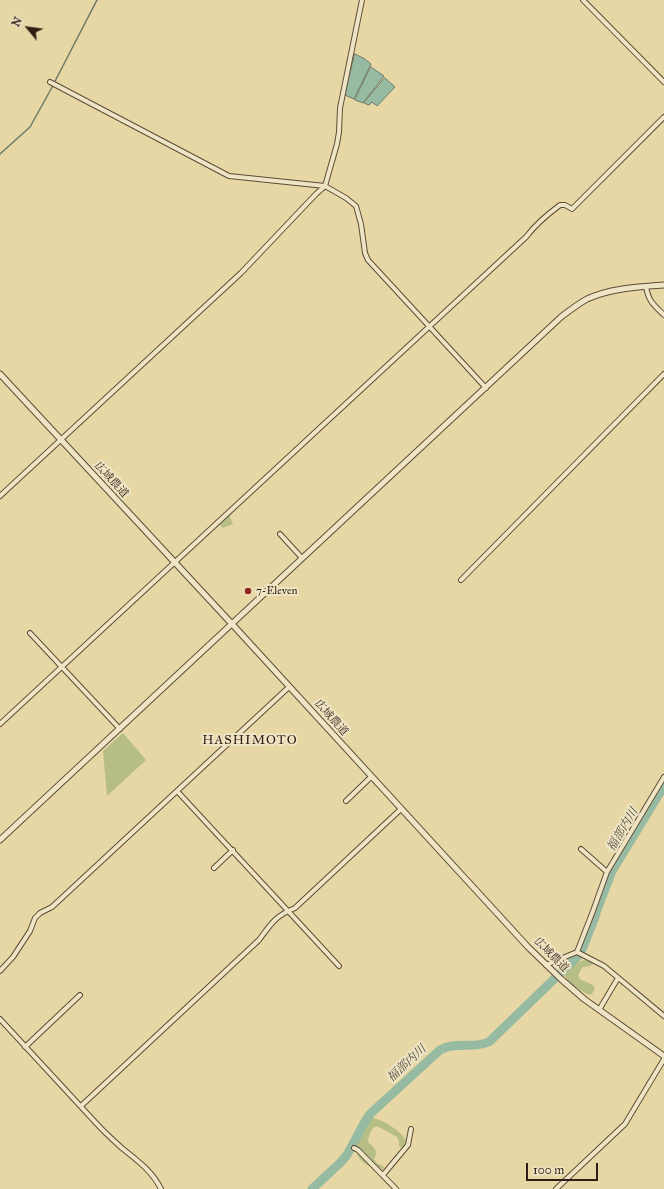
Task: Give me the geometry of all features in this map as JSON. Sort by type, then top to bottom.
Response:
[{"type":"street","points":[[0,496],[241,273],[325,186],[339,132],[340,108],[362,0]]},
{"type":"street","points":[[582,0],[664,82]]},
{"type":"street","points":[[50,82],[230,176],[325,186],[346,198],[356,206],[361,224],[365,253],[368,260],[486,388]]},
{"type":"street","points":[[0,724],[526,238],[531,231],[553,210],[560,205],[565,205],[572,209],[664,117]]},
{"type":"street","points":[[0,840],[561,317],[588,299],[601,294],[617,290],[664,285]]},
{"type":"street","points":[[646,286],[647,294],[651,302],[664,315]]},
{"type":"street","name":"広域農道","points":[[0,374],[546,965],[560,979],[599,1010],[664,1056]]},
{"type":"street","points":[[461,580],[664,374]]},
{"type":"street","points":[[280,534],[302,558]]},
{"type":"street","points":[[30,634],[120,729]]},
{"type":"street","points":[[0,971],[13,957],[30,931],[35,918],[40,913],[52,907],[289,687]]},
{"type":"street","points":[[346,801],[372,777]]},
{"type":"street","points":[[546,965],[577,952],[607,872],[664,777]]},
{"type":"street","points":[[177,791],[339,966]]},
{"type":"street","points":[[81,1106],[259,940],[278,916],[295,908],[401,809]]},
{"type":"street","points":[[581,848],[607,872]]},
{"type":"street","points":[[214,868],[233,850]]},
{"type":"street","points":[[577,952],[604,966],[664,1016]]},
{"type":"street","points":[[599,1010],[618,978]]},
{"type":"street","points":[[25,1047],[80,994]]},
{"type":"street","points":[[0,1020],[111,1139],[150,1172],[156,1179],[161,1189]]},
{"type":"street","points":[[556,1189],[625,1124],[664,1059]]},
{"type":"street","points":[[383,1175],[408,1145],[411,1129]]},
{"type":"street","points":[[354,1148],[396,1189]]},
{"type":"shaded area","points":[[355,54],[371,64],[354,99],[345,95]]},
{"type":"shaded area","points":[[371,67],[384,76],[363,103],[355,100]]},
{"type":"shaded area","points":[[385,78],[395,87],[377,106],[372,102],[369,105],[364,103]]},
{"type":"shaded area","points":[[229,515],[233,524],[223,528],[219,524]]},
{"type":"shaded area","points":[[123,733],[146,760],[107,796],[103,751]]},
{"type":"shaded area","points":[[586,960],[593,964],[583,967],[579,973],[579,977],[594,986],[595,989],[592,994],[589,995],[572,985],[565,976],[573,965]]},
{"type":"shaded area","points":[[372,1118],[392,1126],[404,1137],[406,1141],[404,1148],[402,1148],[399,1146],[397,1137],[377,1126],[373,1128],[370,1132],[368,1142],[376,1151],[374,1159],[377,1163],[383,1166],[384,1168],[382,1170],[364,1163],[358,1157],[357,1153],[358,1138],[362,1128],[368,1120]]},
{"type":"waterway","points":[[0,154],[30,127],[97,0]]},
{"type":"waterway","name":"福部内川","points":[[597,910],[612,871],[664,786]]},
{"type":"waterway","name":"福部内川","points":[[312,1189],[347,1155],[370,1114],[440,1050],[446,1047],[477,1045],[489,1042],[578,956],[596,914]]},
{"type":"place","name":"7-Eleven","points":[[248,591]]},
{"type":"district","name":"HASHIMOTO","points":[[250,741]]}]
